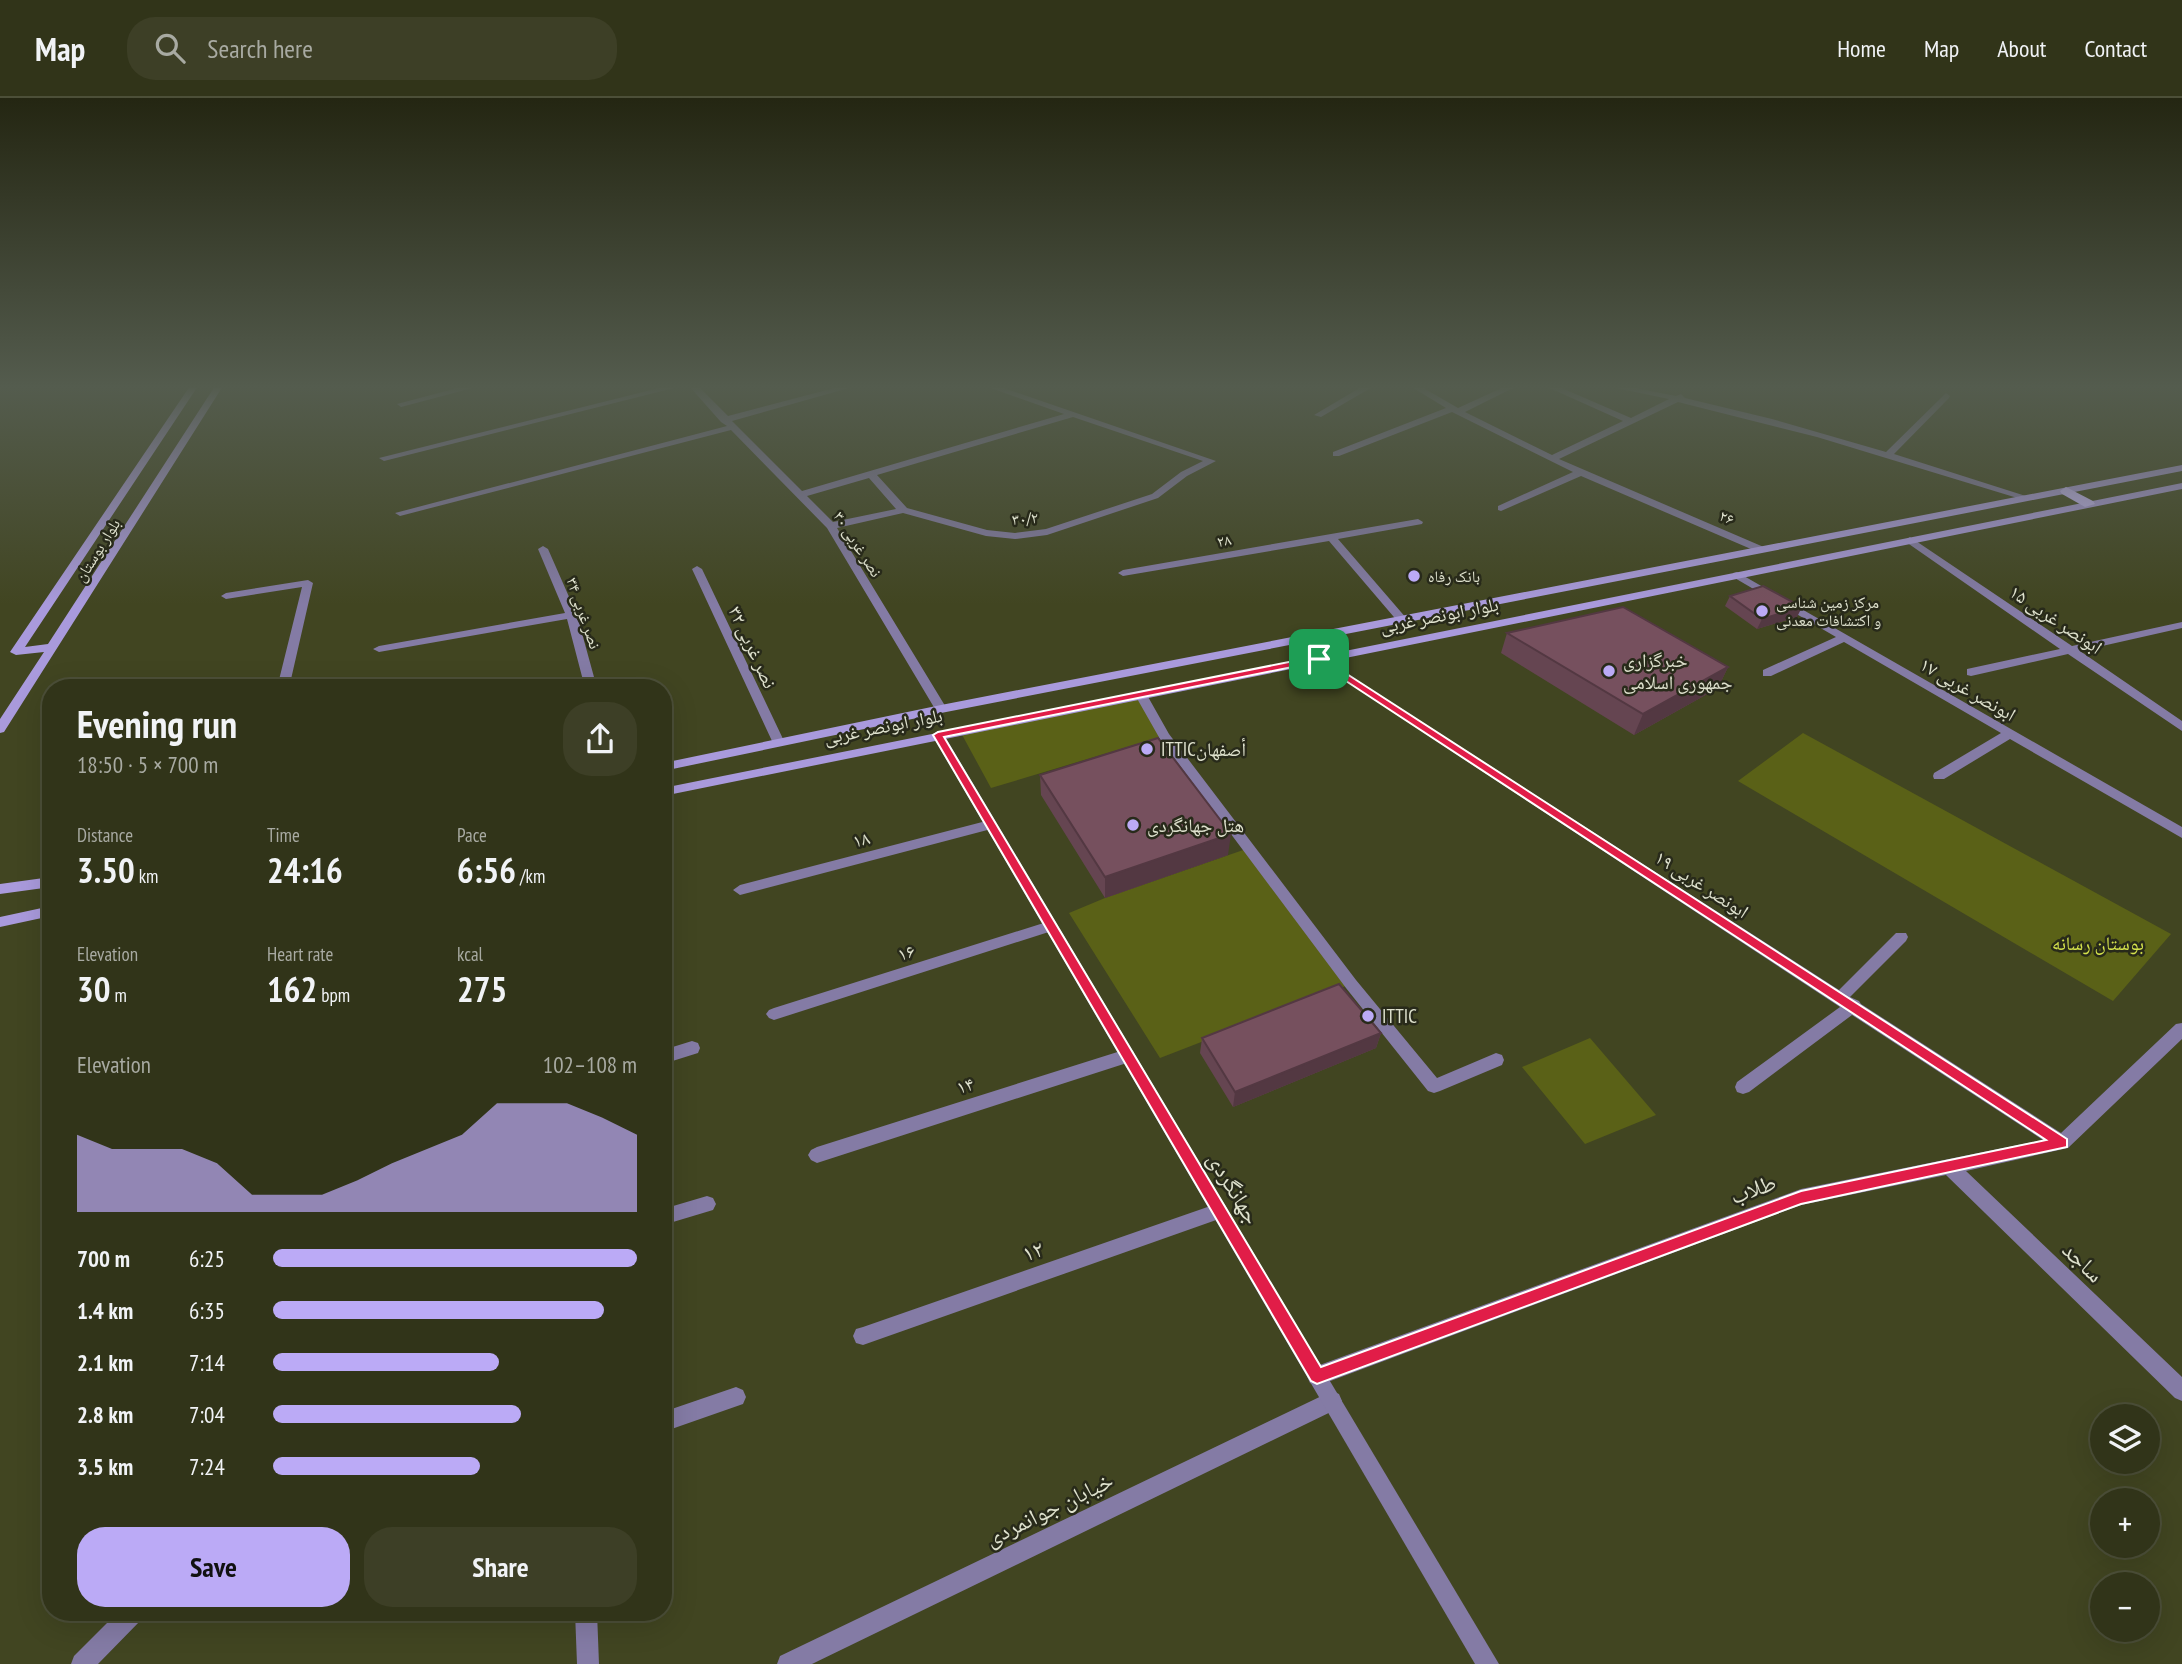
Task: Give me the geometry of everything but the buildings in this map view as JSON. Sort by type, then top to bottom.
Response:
[{"type":"main road","name":"بلوار بوستان","points":[[53,647],[16,652],[145,459]]},
{"type":"main road","name":"بلوار بوستان","points":[[0,729],[173,459]]},
{"type":"main road","name":"بلوار ابونصر غربی","points":[[672,764],[941,709],[2182,468]]},
{"type":"main road","name":"بلوار ابونصر غربی","points":[[672,790],[2182,486]]},
{"type":"main road","points":[[2066,491],[2089,504]]},
{"type":"main road","points":[[0,889],[42,883]]},
{"type":"main road","points":[[0,922],[42,913]]},
{"type":"street","points":[[400,513],[599,459]]},
{"type":"street","name":"نصر غربی ۳۰","points":[[764,459],[831,526],[941,709]]},
{"type":"street","points":[[801,495],[921,459]]},
{"type":"street","name":"۳۰/۲","points":[[831,526],[904,510],[986,533],[1015,536],[1046,532],[1155,496],[1184,474],[1210,461],[1204,459]]},
{"type":"street","name":"۲۶","points":[[1555,459],[1762,550]]},
{"type":"street","points":[[1898,459],[2027,498]]},
{"type":"street","points":[[1502,508],[1581,471]]},
{"type":"street","points":[[871,474],[904,510]]},
{"type":"street","name":"۲۸","points":[[1123,573],[1418,522]]},
{"type":"street","points":[[1331,537],[1403,621]]},
{"type":"street","name":"ابونصر غربی ۱۵","points":[[1909,540],[2182,727]]},
{"type":"street","name":"نصر غربی ۳۴","points":[[543,549],[571,615],[589,679]]},
{"type":"street","name":"نصر غربی ۳۲","points":[[697,569],[778,741]]},
{"type":"street","name":"ابونصر غربی ۱۷","points":[[1737,575],[2182,833]]},
{"type":"street","points":[[226,596],[308,583],[285,679]]},
{"type":"street","points":[[379,649],[571,615]]},
{"type":"street","points":[[1971,672],[2182,625]]},
{"type":"street","points":[[1767,673],[1845,637]]},
{"type":"street","name":"ابونصر غربی ۱۹","points":[[1319,659],[2062,1143]]},
{"type":"street","points":[[1141,695],[1164,736],[1351,984],[1434,1086],[1496,1060]]},
{"type":"street","points":[[1939,776],[2010,733]]},
{"type":"street","name":"جهانگردی","points":[[938,735],[1489,1664]]},
{"type":"street","name":"۱۸","points":[[740,890],[990,825]]},
{"type":"street","name":"۱۶","points":[[774,1014],[1050,926]]},
{"type":"street","points":[[1744,1087],[1847,1001],[1901,937]]},
{"type":"street","points":[[2062,1143],[2182,1029]]},
{"type":"street","points":[[672,1054],[692,1048]]},
{"type":"street","name":"۱۴","points":[[817,1155],[1126,1056]]},
{"type":"street","name":"طلاب","points":[[1317,1376],[1801,1197],[2062,1143]]},
{"type":"street","name":"ساجد","points":[[1950,1167],[2178,1383]]},
{"type":"street","points":[[672,1214],[707,1204]]},
{"type":"street","name":"۱۲","points":[[863,1336],[1219,1211]]},
{"type":"street","points":[[672,1419],[736,1397]]},
{"type":"street","name":"خیابان جوانمردی","points":[[788,1664],[1332,1401]]},
{"type":"street","points":[[82,1664],[124,1621]]},
{"type":"street","points":[[586,1621],[587,1664]]},
{"type":"green space","points":[[1141,695],[1164,736],[991,788],[960,731]]},
{"type":"green space","name":"بوستان رسانه","points":[[1803,733],[2171,934],[2113,1001],[1738,781]]},
{"type":"green space","points":[[1249,848],[1351,984],[1160,1058],[1069,913]]},
{"type":"green space","points":[[1590,1038],[1656,1115],[1585,1144],[1522,1067]]},
{"type":"place","name":"بانک رفاه","points":[[1414,576]]},
{"type":"place","name":"مرکز زمین شناسی و اکتشافات معدنی","points":[[1762,611]]},
{"type":"place","name":"خبرگزاری جمهوری اسلامی","points":[[1609,671]]},
{"type":"place","name":"ITTICأصفهان","points":[[1147,749]]},
{"type":"place","name":"هتل جهانگردی","points":[[1133,825]]},
{"type":"place","name":"ITTIC","points":[[1368,1016]]},
{"type":"route","points":[[1319,659],[2062,1143],[1801,1197],[1317,1376],[938,735],[1319,659]]}]
